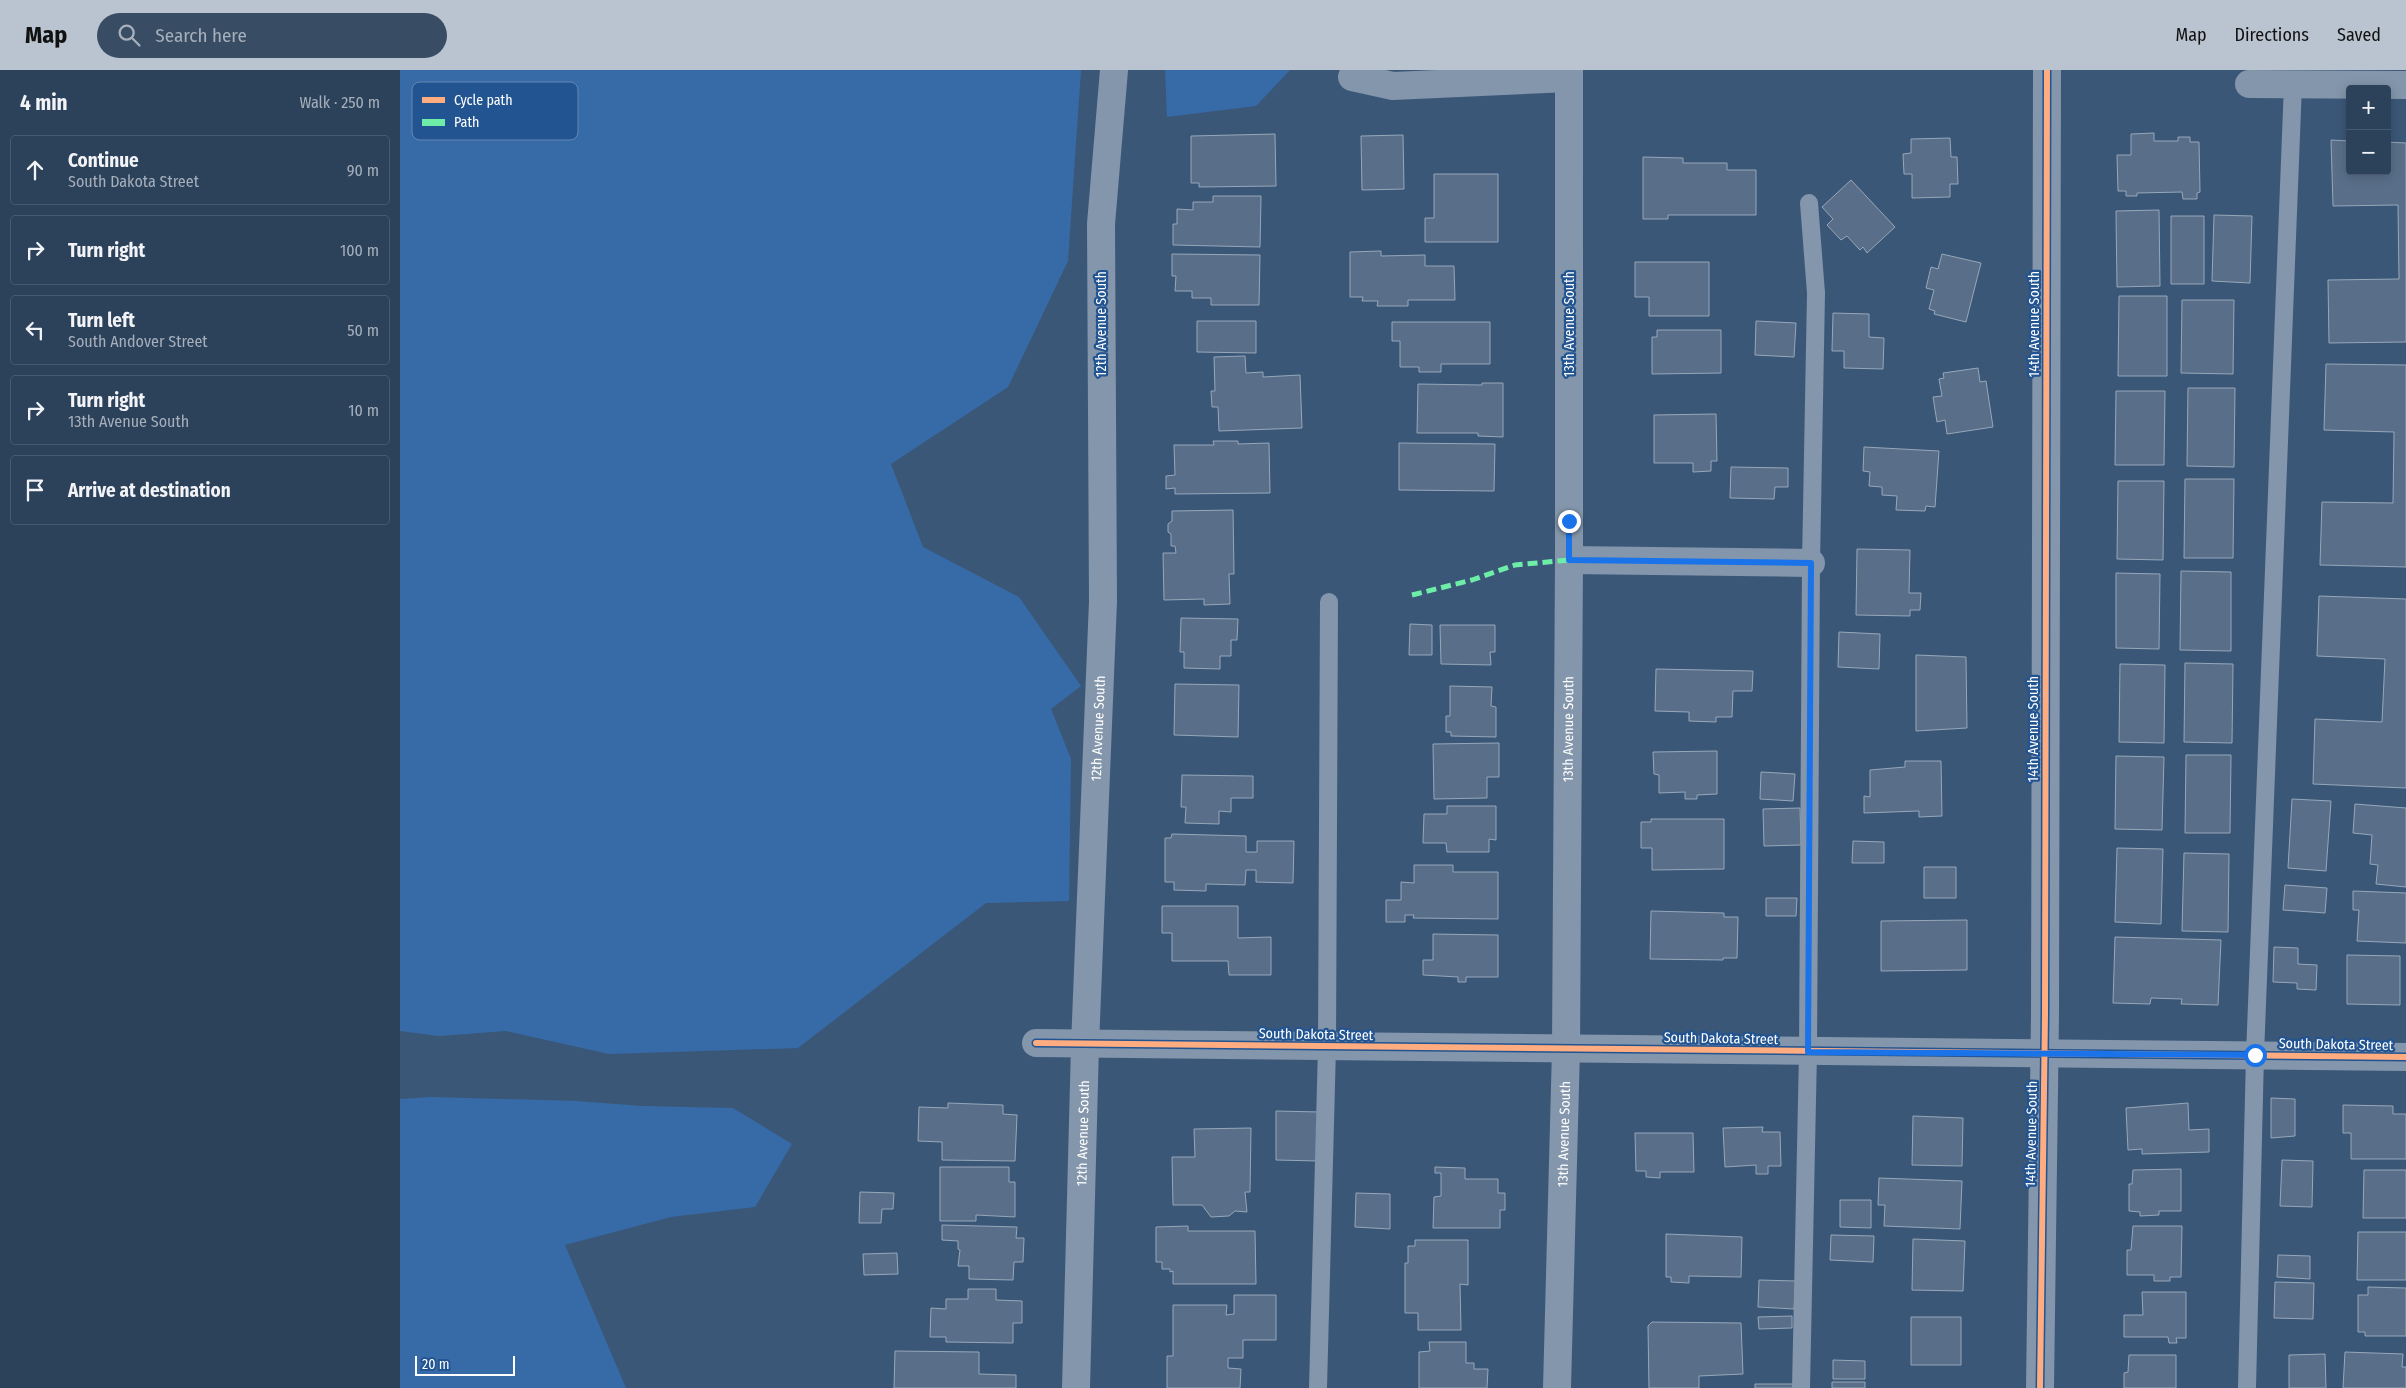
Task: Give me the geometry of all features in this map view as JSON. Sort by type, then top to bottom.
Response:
[{"type":"street","name":"12th Avenue South","points":[[1076,1388],[1085,1045],[1103,601],[1101,224],[1114,70]]},
{"type":"street","name":"14th Avenue South","points":[[2040,1388],[2044,1054],[2047,70]]},
{"type":"street","points":[[1351,73],[1393,86],[1569,74]]},
{"type":"street","name":"13th Avenue South","points":[[1557,1388],[1566,1049],[1569,74]]},
{"type":"street","points":[[2250,84],[2293,84],[2345,77],[2406,85]]},
{"type":"street","points":[[1569,560],[1811,563]]},
{"type":"street","name":"South Dakota Street","points":[[1036,1043],[2406,1057]]},
{"type":"lane","points":[[2247,1388],[2255,1055],[2293,84]]},
{"type":"lane","points":[[1800,1388],[1808,1052],[1811,563],[1816,294],[1809,203]]},
{"type":"lane","points":[[1318,1388],[1327,1047],[1329,602]]},
{"type":"shaded area","points":[[400,70],[1081,70],[1068,261],[1008,387],[891,464],[923,547],[1019,597],[1081,686],[1051,709],[1071,759],[1069,901],[986,903],[798,1048],[609,1054],[506,1031],[439,1036],[400,1031]]},
{"type":"shaded area","points":[[1165,70],[1290,70],[1256,106],[1167,117]]},
{"type":"shaded area","points":[[432,1097],[733,1108],[792,1144],[755,1207],[671,1217],[565,1245],[626,1388],[400,1388],[400,1099]]},
{"type":"building","points":[[2154,133],[2154,141],[2178,141],[2178,137],[2190,137],[2190,142],[2199,142],[2200,192],[2197,193],[2197,199],[2183,199],[2182,192],[2137,193],[2137,196],[2126,196],[2126,191],[2118,191],[2117,155],[2131,155],[2131,134]]},
{"type":"building","points":[[1275,134],[1276,186],[1199,187],[1199,183],[1191,183],[1191,136]]},
{"type":"building","points":[[1403,135],[1404,189],[1362,190],[1361,136]]},
{"type":"building","points":[[1950,138],[1951,157],[1957,157],[1958,184],[1950,184],[1950,197],[1912,198],[1912,174],[1904,174],[1903,154],[1911,153],[1911,139]]},
{"type":"building","points":[[2331,140],[2346,141],[2346,175],[2391,175],[2391,142],[2406,143],[2406,342],[2329,343],[2328,280],[2399,279],[2398,205],[2333,206]]},
{"type":"building","points":[[1643,157],[1683,158],[1683,163],[1727,163],[1727,170],[1756,170],[1756,215],[1668,215],[1668,219],[1643,219]]},
{"type":"building","points":[[1434,174],[1498,174],[1498,242],[1425,242],[1425,218],[1434,218]]},
{"type":"building","points":[[1851,180],[1895,227],[1867,253],[1863,247],[1860,250],[1847,236],[1841,240],[1827,225],[1833,219],[1822,207]]},
{"type":"building","points":[[1213,196],[1261,196],[1260,247],[1173,245],[1173,224],[1177,224],[1177,209],[1193,210],[1193,202],[1213,202]]},
{"type":"building","points":[[2159,210],[2160,286],[2117,287],[2116,211]]},
{"type":"building","points":[[2214,215],[2252,216],[2250,283],[2212,281]]},
{"type":"building","points":[[2171,216],[2204,216],[2204,284],[2171,284]]},
{"type":"building","points":[[1381,251],[1381,256],[1425,255],[1425,266],[1454,266],[1455,300],[1408,300],[1408,306],[1377,306],[1378,301],[1362,301],[1363,297],[1350,297],[1350,252]]},
{"type":"building","points":[[1172,254],[1260,255],[1259,305],[1211,305],[1211,298],[1192,298],[1192,291],[1175,291],[1176,276],[1172,276]]},
{"type":"building","points":[[1942,254],[1981,263],[1966,322],[1934,314],[1935,311],[1929,309],[1934,290],[1926,288],[1931,267],[1938,269]]},
{"type":"building","points":[[1635,262],[1709,262],[1709,316],[1649,316],[1649,297],[1635,297]]},
{"type":"building","points":[[2119,296],[2167,296],[2167,376],[2118,376]]},
{"type":"building","points":[[2182,300],[2234,300],[2233,374],[2181,373]]},
{"type":"building","points":[[1833,313],[1869,314],[1869,337],[1884,338],[1883,369],[1844,368],[1844,351],[1832,351]]},
{"type":"building","points":[[1197,321],[1256,321],[1256,353],[1197,352]]},
{"type":"building","points":[[1756,321],[1796,323],[1794,357],[1755,355]]},
{"type":"building","points":[[1392,322],[1490,322],[1490,364],[1441,364],[1441,372],[1419,372],[1419,367],[1400,367],[1400,341],[1392,341]]},
{"type":"building","points":[[1657,330],[1721,330],[1721,373],[1652,374],[1652,337],[1657,337]]},
{"type":"building","points":[[1245,356],[1246,373],[1263,372],[1263,377],[1300,375],[1302,428],[1219,431],[1218,407],[1212,407],[1211,391],[1215,391],[1214,357]]},
{"type":"building","points":[[2326,364],[2406,365],[2406,567],[2320,565],[2322,502],[2393,503],[2394,432],[2324,430]]},
{"type":"building","points":[[1978,368],[1980,382],[1986,381],[1993,427],[1947,434],[1945,420],[1937,422],[1933,397],[1942,396],[1939,379],[1944,378],[1943,373]]},
{"type":"building","points":[[1482,383],[1503,383],[1503,437],[1478,436],[1478,433],[1417,433],[1418,384],[1482,385]]},
{"type":"building","points":[[2188,388],[2235,388],[2234,467],[2187,466]]},
{"type":"building","points":[[2116,391],[2165,391],[2164,465],[2115,465]]},
{"type":"building","points":[[1716,414],[1717,461],[1711,461],[1711,471],[1693,472],[1693,463],[1654,463],[1654,415]]},
{"type":"building","points":[[1213,441],[1238,441],[1238,444],[1269,443],[1270,493],[1175,494],[1175,488],[1166,489],[1166,476],[1175,475],[1174,445],[1214,445]]},
{"type":"building","points":[[1399,443],[1495,444],[1494,491],[1399,490]]},
{"type":"building","points":[[1864,447],[1939,451],[1935,507],[1926,506],[1925,511],[1896,510],[1897,496],[1882,495],[1882,487],[1869,486],[1870,472],[1863,471]]},
{"type":"building","points":[[1731,467],[1788,468],[1788,487],[1775,487],[1774,499],[1730,498]]},
{"type":"building","points":[[2185,479],[2234,479],[2233,558],[2184,558]]},
{"type":"building","points":[[2118,481],[2164,481],[2163,560],[2117,559]]},
{"type":"building","points":[[1233,510],[1234,574],[1229,574],[1230,604],[1204,605],[1204,599],[1164,600],[1163,553],[1176,553],[1175,546],[1171,546],[1171,534],[1168,532],[1168,524],[1172,521],[1172,511]]},
{"type":"building","points":[[1857,549],[1910,550],[1909,593],[1921,593],[1920,610],[1910,610],[1910,616],[1856,615]]},
{"type":"building","points":[[2181,571],[2231,572],[2231,651],[2180,650]]},
{"type":"building","points":[[2116,573],[2160,574],[2159,649],[2116,648]]},
{"type":"building","points":[[2319,596],[2406,599],[2406,788],[2313,784],[2315,719],[2382,722],[2385,659],[2317,656]]},
{"type":"building","points":[[1181,618],[1238,619],[1237,640],[1231,640],[1231,656],[1220,656],[1220,669],[1184,668],[1184,652],[1180,652]]},
{"type":"building","points":[[1410,624],[1432,625],[1432,655],[1409,655]]},
{"type":"building","points":[[1440,625],[1495,625],[1495,652],[1490,652],[1491,665],[1441,664]]},
{"type":"building","points":[[1839,632],[1880,634],[1879,669],[1838,667]]},
{"type":"building","points":[[1916,655],[1966,657],[1967,728],[1916,731]]},
{"type":"building","points":[[2185,663],[2233,664],[2232,743],[2184,742]]},
{"type":"building","points":[[2120,664],[2165,665],[2164,743],[2119,742]]},
{"type":"building","points":[[1656,669],[1753,671],[1752,691],[1733,691],[1732,717],[1716,717],[1716,722],[1689,721],[1689,712],[1655,711]]},
{"type":"building","points":[[1175,684],[1239,685],[1238,737],[1174,735]]},
{"type":"building","points":[[1450,686],[1492,687],[1491,706],[1496,707],[1496,737],[1451,736],[1451,732],[1446,732],[1446,716],[1450,716]]},
{"type":"building","points":[[1499,743],[1499,777],[1487,777],[1487,798],[1434,799],[1433,744]]},
{"type":"building","points":[[1717,751],[1717,794],[1697,795],[1697,799],[1685,799],[1685,792],[1659,793],[1659,775],[1654,774],[1653,752]]},
{"type":"building","points":[[2186,755],[2231,755],[2230,833],[2185,833]]},
{"type":"building","points":[[2116,756],[2164,757],[2162,830],[2115,829]]},
{"type":"building","points":[[1905,761],[1941,761],[1942,816],[1919,817],[1919,811],[1864,813],[1864,796],[1870,797],[1870,770],[1905,767]]},
{"type":"building","points":[[1761,772],[1795,774],[1793,801],[1760,799]]},
{"type":"building","points":[[1182,775],[1253,776],[1253,798],[1231,798],[1231,812],[1219,811],[1219,824],[1185,823],[1186,807],[1181,807]]},
{"type":"building","points":[[2292,799],[2331,801],[2326,871],[2288,868]]},
{"type":"building","points":[[2355,804],[2406,808],[2406,887],[2376,884],[2378,865],[2370,864],[2372,835],[2353,833]]},
{"type":"building","points":[[1447,806],[1496,806],[1496,840],[1489,839],[1489,852],[1447,852],[1446,843],[1423,843],[1424,814],[1447,814]]},
{"type":"building","points":[[1800,808],[1801,845],[1764,846],[1763,809]]},
{"type":"building","points":[[1651,819],[1724,819],[1724,869],[1652,870],[1652,848],[1641,848],[1641,822],[1651,822]]},
{"type":"building","points":[[1172,834],[1246,836],[1246,852],[1257,852],[1257,841],[1294,841],[1293,883],[1256,882],[1256,870],[1246,870],[1245,885],[1206,884],[1206,891],[1174,890],[1174,882],[1165,882],[1165,838],[1171,838]]},
{"type":"building","points":[[1853,841],[1884,842],[1884,863],[1852,863]]},
{"type":"building","points":[[2117,848],[2163,849],[2161,924],[2115,922]]},
{"type":"building","points":[[2184,853],[2229,854],[2228,932],[2182,931]]},
{"type":"building","points":[[1414,865],[1453,865],[1453,872],[1498,872],[1498,919],[1413,918],[1414,915],[1405,915],[1405,922],[1386,922],[1386,900],[1401,900],[1401,882],[1414,883]]},
{"type":"building","points":[[1924,867],[1956,867],[1956,898],[1924,898]]},
{"type":"building","points":[[2285,885],[2327,888],[2325,913],[2283,910]]},
{"type":"building","points":[[2353,891],[2406,893],[2406,943],[2357,941],[2359,910],[2353,910]]},
{"type":"building","points":[[1766,898],[1797,898],[1796,916],[1766,916]]},
{"type":"building","points":[[1162,906],[1238,906],[1238,938],[1271,937],[1271,975],[1229,975],[1228,961],[1172,961],[1172,933],[1162,933]]},
{"type":"building","points":[[1651,911],[1724,913],[1724,917],[1738,917],[1737,958],[1723,958],[1723,960],[1650,959]]},
{"type":"building","points":[[1967,920],[1967,970],[1881,971],[1881,921]]},
{"type":"building","points":[[1433,934],[1498,935],[1498,977],[1466,977],[1466,982],[1458,982],[1458,977],[1423,975],[1423,960],[1433,960]]},
{"type":"building","points":[[2115,937],[2221,940],[2218,1005],[2181,1004],[2182,999],[2151,998],[2150,1004],[2113,1003]]},
{"type":"building","points":[[2274,947],[2298,948],[2298,964],[2317,965],[2316,990],[2297,989],[2297,983],[2273,982]]},
{"type":"building","points":[[2347,955],[2400,956],[2400,1005],[2347,1004]]},
{"type":"building","points":[[2271,1098],[2295,1099],[2295,1136],[2271,1138]]},
{"type":"building","points":[[948,1103],[1003,1105],[1003,1114],[1017,1115],[1015,1161],[942,1160],[942,1142],[918,1141],[919,1107],[948,1108]]},
{"type":"building","points":[[2188,1103],[2189,1130],[2209,1129],[2209,1152],[2142,1154],[2142,1149],[2128,1150],[2126,1108]]},
{"type":"building","points":[[2343,1105],[2393,1106],[2393,1114],[2406,1114],[2406,1159],[2351,1159],[2351,1133],[2343,1133]]},
{"type":"building","points":[[1276,1111],[1320,1112],[1318,1161],[1276,1160]]},
{"type":"building","points":[[1913,1116],[1963,1118],[1962,1166],[1912,1165]]},
{"type":"building","points":[[1763,1127],[1762,1132],[1780,1132],[1781,1166],[1768,1166],[1768,1174],[1756,1174],[1756,1165],[1725,1167],[1723,1128]]},
{"type":"building","points":[[1251,1128],[1250,1192],[1245,1192],[1247,1212],[1235,1211],[1229,1216],[1211,1217],[1202,1205],[1173,1205],[1172,1157],[1195,1157],[1194,1129]]},
{"type":"building","points":[[1635,1133],[1693,1133],[1694,1172],[1660,1172],[1660,1178],[1646,1177],[1646,1171],[1636,1171]]},
{"type":"building","points":[[2282,1160],[2313,1161],[2312,1207],[2280,1206]]},
{"type":"building","points":[[940,1167],[1009,1167],[1009,1182],[1015,1182],[1015,1217],[976,1215],[976,1221],[940,1221]]},
{"type":"building","points":[[1435,1167],[1465,1168],[1465,1179],[1498,1179],[1498,1193],[1505,1193],[1505,1210],[1500,1210],[1500,1228],[1433,1228],[1434,1197],[1441,1196],[1441,1173],[1435,1173]]},
{"type":"building","points":[[2181,1169],[2181,1211],[2159,1211],[2159,1215],[2140,1216],[2140,1212],[2129,1211],[2129,1184],[2132,1184],[2133,1170]]},
{"type":"building","points":[[2364,1170],[2406,1170],[2406,1218],[2363,1218]]},
{"type":"building","points":[[1879,1178],[1962,1181],[1960,1229],[1884,1226],[1885,1205],[1878,1205]]},
{"type":"building","points":[[860,1192],[894,1193],[893,1209],[882,1209],[881,1223],[859,1223]]},
{"type":"building","points":[[1356,1193],[1390,1194],[1390,1229],[1355,1227]]},
{"type":"building","points":[[1840,1200],[1871,1200],[1871,1228],[1840,1227]]},
{"type":"building","points":[[942,1225],[1017,1227],[1016,1238],[1024,1238],[1023,1262],[1014,1262],[1013,1280],[969,1279],[969,1266],[958,1266],[960,1250],[958,1249],[958,1241],[942,1240]]},
{"type":"building","points":[[1188,1226],[1188,1231],[1255,1231],[1256,1284],[1173,1284],[1173,1271],[1170,1272],[1170,1269],[1162,1269],[1162,1262],[1156,1262],[1156,1227]]},
{"type":"building","points":[[2133,1226],[2182,1226],[2181,1277],[2170,1277],[2170,1281],[2154,1281],[2154,1275],[2127,1275],[2127,1250],[2131,1250]]},
{"type":"building","points":[[2358,1232],[2406,1232],[2406,1280],[2357,1280]]},
{"type":"building","points":[[1666,1234],[1742,1237],[1741,1277],[1689,1276],[1689,1283],[1671,1282],[1671,1277],[1666,1277]]},
{"type":"building","points":[[1831,1235],[1874,1236],[1873,1262],[1830,1260]]},
{"type":"building","points":[[1913,1239],[1965,1241],[1963,1291],[1912,1290]]},
{"type":"building","points":[[1415,1240],[1468,1240],[1468,1285],[1460,1284],[1461,1330],[1418,1330],[1418,1313],[1405,1313],[1405,1263],[1408,1263],[1408,1246],[1415,1246]]},
{"type":"building","points":[[897,1253],[898,1274],[864,1275],[863,1254]]},
{"type":"building","points":[[2278,1255],[2310,1256],[2310,1279],[2277,1277]]},
{"type":"building","points":[[1759,1280],[1796,1281],[1794,1309],[1758,1307]]},
{"type":"building","points":[[2275,1282],[2314,1283],[2313,1319],[2274,1318]]},
{"type":"building","points":[[2368,1287],[2406,1288],[2406,1336],[2365,1336],[2365,1332],[2358,1332],[2358,1295],[2368,1295]]},
{"type":"building","points":[[968,1289],[996,1289],[996,1300],[1022,1301],[1022,1323],[1013,1323],[1013,1343],[946,1342],[946,1337],[930,1337],[931,1308],[946,1309],[946,1299],[968,1299]]},
{"type":"building","points":[[2142,1292],[2186,1292],[2186,1338],[2176,1338],[2177,1343],[2169,1343],[2168,1337],[2124,1337],[2124,1315],[2143,1315]]},
{"type":"building","points":[[1234,1295],[1276,1295],[1276,1340],[1243,1340],[1243,1358],[1228,1358],[1228,1368],[1241,1369],[1240,1388],[1167,1388],[1167,1356],[1173,1356],[1173,1305],[1227,1305],[1226,1315],[1234,1314]]},
{"type":"building","points":[[1792,1316],[1792,1328],[1759,1329],[1758,1317]]},
{"type":"building","points":[[1911,1317],[1961,1317],[1961,1365],[1911,1365]]},
{"type":"building","points":[[1652,1322],[1741,1323],[1743,1374],[1699,1376],[1699,1388],[1649,1388],[1648,1326]]},
{"type":"building","points":[[1429,1342],[1466,1342],[1466,1363],[1474,1363],[1474,1369],[1488,1369],[1487,1388],[1419,1388],[1419,1352],[1430,1351]]},
{"type":"building","points":[[895,1351],[979,1352],[979,1374],[1016,1375],[1016,1388],[894,1388]]},
{"type":"building","points":[[2345,1352],[2403,1354],[2402,1367],[2406,1367],[2406,1388],[2343,1388]]},
{"type":"building","points":[[2325,1354],[2326,1388],[2289,1388],[2289,1355]]},
{"type":"building","points":[[2129,1355],[2176,1355],[2176,1388],[2124,1388],[2124,1373],[2128,1372]]},
{"type":"building","points":[[1833,1360],[1865,1361],[1865,1379],[1833,1379]]},
{"type":"building","points":[[1832,1382],[1865,1382],[1865,1388],[1832,1388]]},
{"type":"building","points":[[1755,1384],[1795,1384],[1795,1388],[1755,1388]]},
{"type":"marked path","points":[[1412,595],[1472,580],[1515,565],[1569,560]]},
{"type":"cycle path","points":[[2040,1388],[2045,1015],[2047,70]]},
{"type":"cycle path","points":[[1036,1043],[2406,1057]]},
{"type":"route","points":[[1569,521],[1569,560],[1811,563],[1808,1052],[2255,1055]]}]
